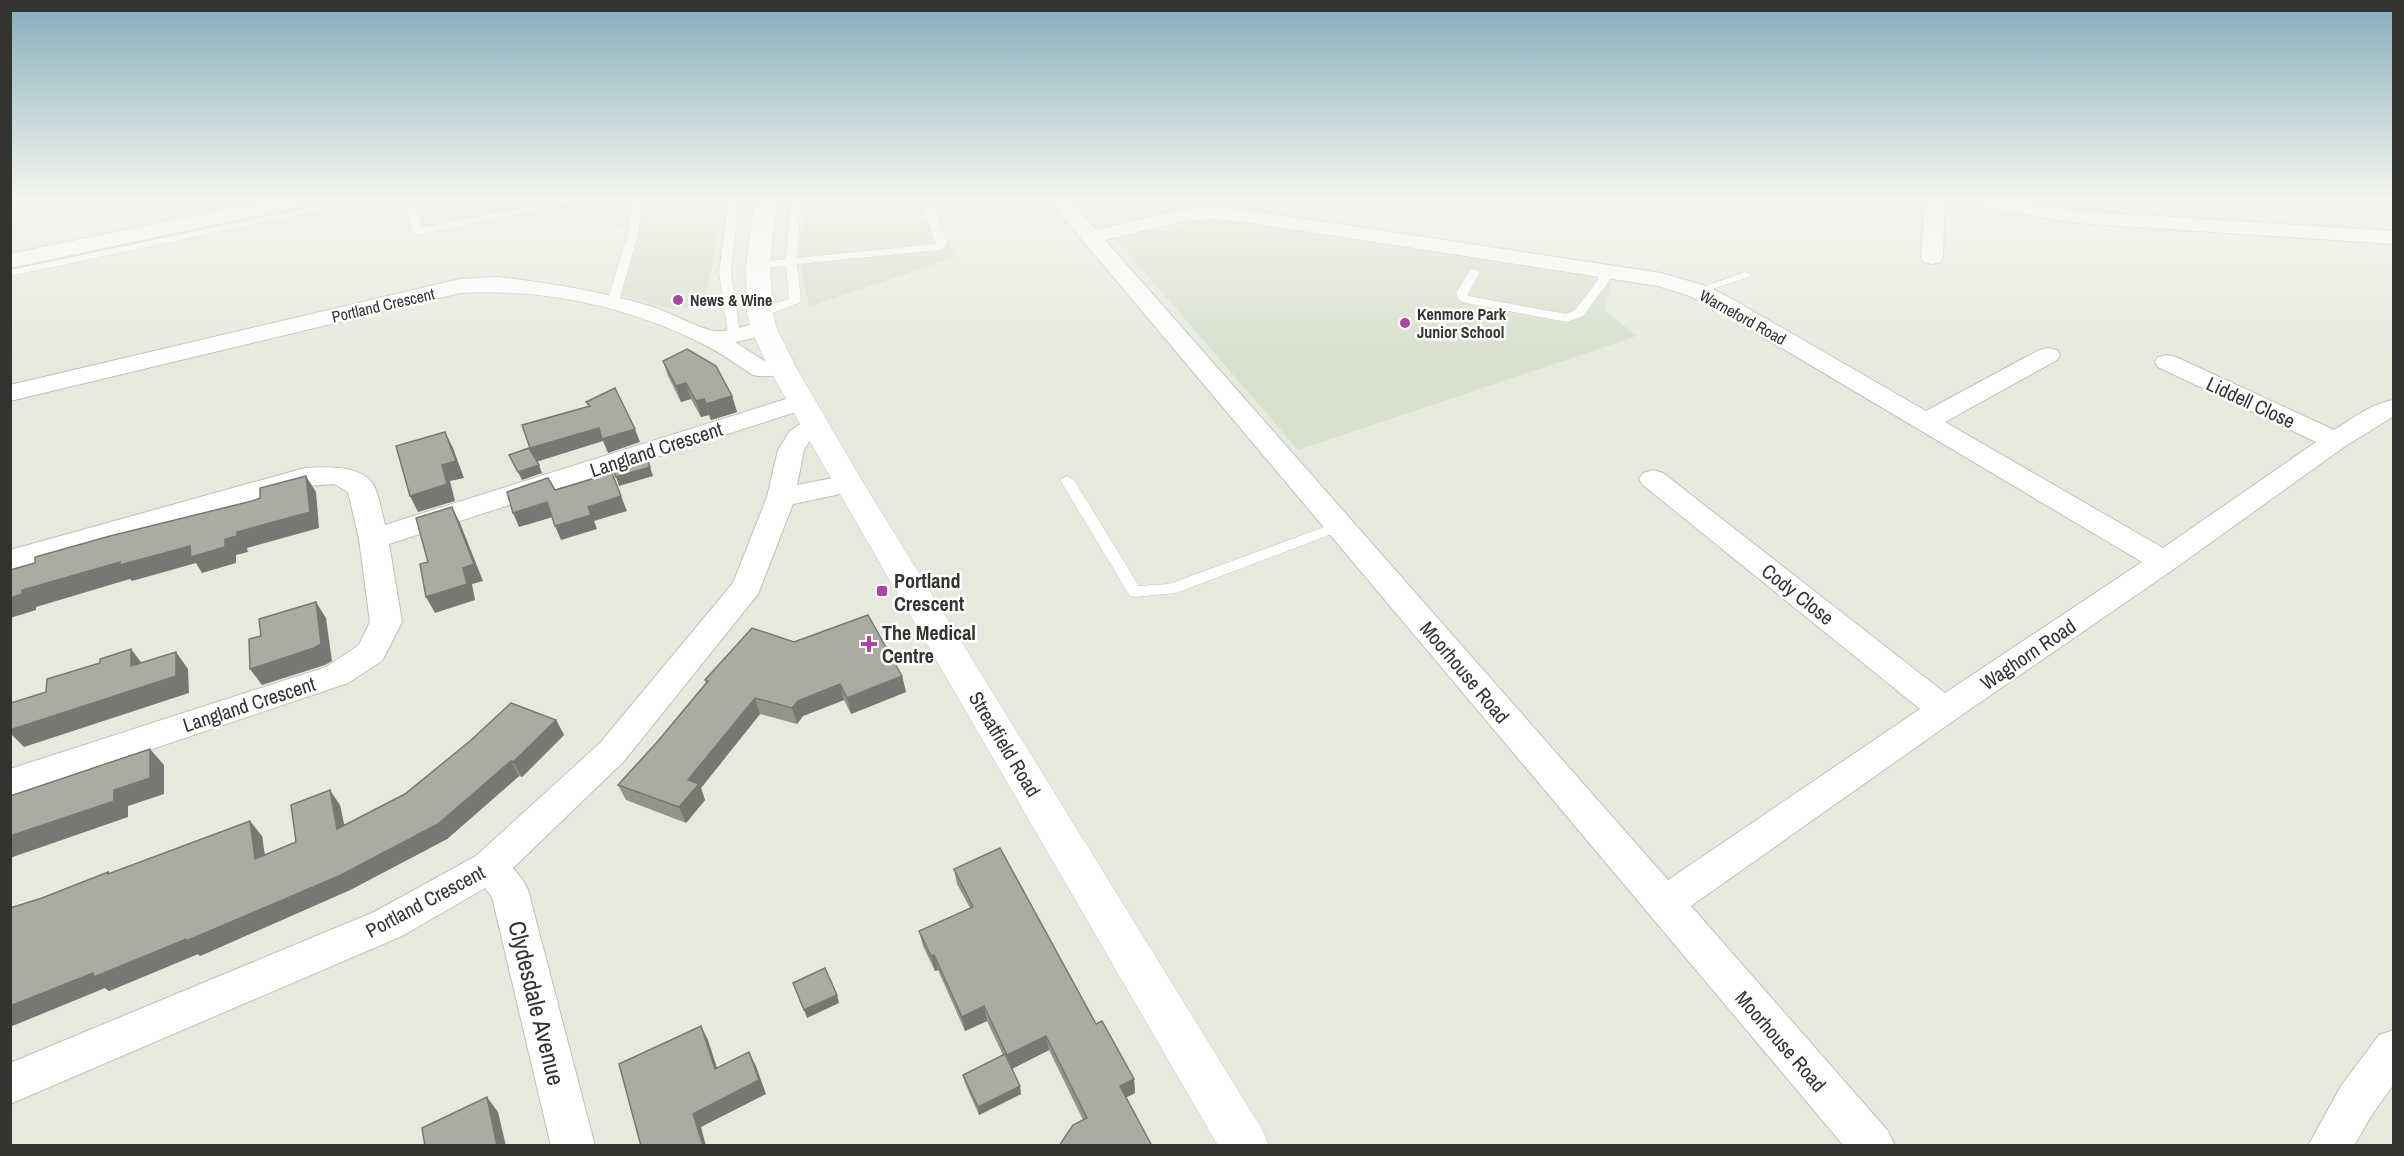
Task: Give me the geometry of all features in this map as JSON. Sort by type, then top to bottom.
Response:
[{"type":"street","points":[[10,261],[54,252]]},
{"type":"street","name":"Streatfield Road","points":[[760,252],[743,329],[782,367],[849,484],[1245,1146]]},
{"type":"street","name":"Moorhouse Road","points":[[1105,252],[1873,1146]]},
{"type":"street","name":"Warneford Road","points":[[1480,252],[1661,280],[1698,291],[1724,304],[2164,562]]},
{"type":"street","points":[[1932,252],[1932,257]]},
{"type":"street","name":"Portland Crescent","points":[[10,393],[460,286],[498,284],[561,291],[613,302],[659,316],[743,329],[762,370],[782,367]]},
{"type":"street","points":[[1925,422],[2048,355]]},
{"type":"street","name":"Liddell Close","points":[[2167,362],[2335,441]]},
{"type":"street","name":"Waghorn Road","points":[[1663,904],[1944,710],[2164,562],[2335,441],[2387,409],[2394,408]]},
{"type":"street","name":"Portland Crescent","points":[[10,1084],[388,924],[489,867],[612,752],[747,587],[781,497],[791,450],[808,414]]},
{"type":"street","name":"Langland Crescent","points":[[374,539],[808,414]]},
{"type":"street","name":"Langland Crescent","points":[[10,560],[305,477],[339,475],[361,487],[374,539],[386,622],[371,653],[337,675],[10,783]]},
{"type":"street","name":"Cody Close","points":[[1653,479],[1944,710]]},
{"type":"street","points":[[781,497],[849,484]]},
{"type":"street","name":"Clydesdale Avenue","points":[[489,867],[508,890],[573,1146]]},
{"type":"street","points":[[2330,1146],[2356,1101],[2394,1049]]},
{"type":"lane","points":[[10,273],[95,252]]},
{"type":"lane","points":[[613,302],[628,252]]},
{"type":"lane","points":[[727,252],[725,272],[743,329],[795,301],[792,252]]},
{"type":"lane","points":[[758,265],[890,252]]},
{"type":"lane","points":[[1474,272],[1462,293],[1463,298],[1567,318],[1579,313],[1604,280],[1603,271]]},
{"type":"lane","points":[[1698,291],[1745,275]]},
{"type":"lane","points":[[1067,480],[1135,592],[1171,589],[1340,526]]},
{"type":"shaded area","points":[[630,252],[715,252],[704,306],[670,308],[619,295]]},
{"type":"shaded area","points":[[799,252],[953,252],[956,257],[809,307]]},
{"type":"shaded area","name":"Kenmore Park Junior School","points":[[1127,252],[1430,252],[1611,280],[1605,311],[1637,336],[1298,450]]},
{"type":"building","points":[[687,349],[716,366],[732,396],[706,404],[704,399],[696,401],[686,383],[676,386],[663,361]]},
{"type":"building","points":[[615,388],[635,429],[602,439],[599,428],[530,448],[522,425],[590,406],[586,402]]},
{"type":"building","points":[[445,432],[456,461],[442,465],[447,484],[410,496],[396,446]]},
{"type":"building","points":[[529,448],[539,465],[518,472],[509,455]]},
{"type":"building","points":[[645,454],[650,467],[616,477],[611,465]]},
{"type":"building","points":[[612,473],[621,496],[588,507],[591,515],[555,526],[547,502],[513,513],[507,492],[548,478],[555,490]]},
{"type":"building","points":[[306,476],[310,512],[237,532],[237,536],[225,539],[225,547],[191,557],[190,546],[120,565],[120,562],[22,590],[22,594],[10,598],[10,570],[35,563],[35,557],[252,501],[260,498],[260,488]]},
{"type":"building","points":[[452,507],[474,564],[463,568],[467,584],[426,597],[420,564],[428,562],[416,518]]},
{"type":"building","points":[[316,602],[321,644],[250,669],[249,639],[261,636],[259,619]]},
{"type":"building","points":[[868,615],[902,676],[847,698],[840,684],[798,701],[792,708],[755,698],[688,780],[699,784],[679,807],[618,785],[708,681],[705,680],[752,628],[794,642]]},
{"type":"building","points":[[131,649],[131,666],[176,652],[176,676],[10,730],[11,703],[46,692],[47,679],[100,663],[100,659]]},
{"type":"building","points":[[511,703],[556,720],[513,762],[511,761],[438,824],[339,876],[186,941],[186,939],[94,977],[93,973],[10,1006],[10,908],[250,821],[255,859],[296,842],[291,805],[330,790],[337,829],[405,794],[470,741]]},
{"type":"building","points":[[150,749],[150,778],[114,790],[114,801],[10,836],[10,796]]},
{"type":"building","points":[[1000,848],[1096,1024],[1102,1021],[1134,1079],[1120,1086],[1152,1146],[1059,1146],[1073,1125],[1087,1118],[1046,1036],[1007,1055],[984,1006],[962,1017],[934,955],[931,956],[919,931],[973,907],[954,869]]},
{"type":"building","points":[[825,968],[837,995],[804,1010],[793,983]]},
{"type":"building","points":[[701,1026],[715,1069],[749,1052],[759,1080],[693,1114],[703,1146],[641,1146],[619,1064]]},
{"type":"building","points":[[1005,1054],[1020,1086],[978,1107],[963,1075]]},
{"type":"building","points":[[487,1097],[497,1146],[425,1146],[422,1128]]},
{"type":"place","name":"News & Wine","points":[[678,300]]},
{"type":"place","name":"Kenmore Park Junior School","points":[[1405,323]]},
{"type":"place","name":"Portland Crescent","points":[[882,591]]},
{"type":"place","name":"The Medical Centre","points":[[869,644]]}]
